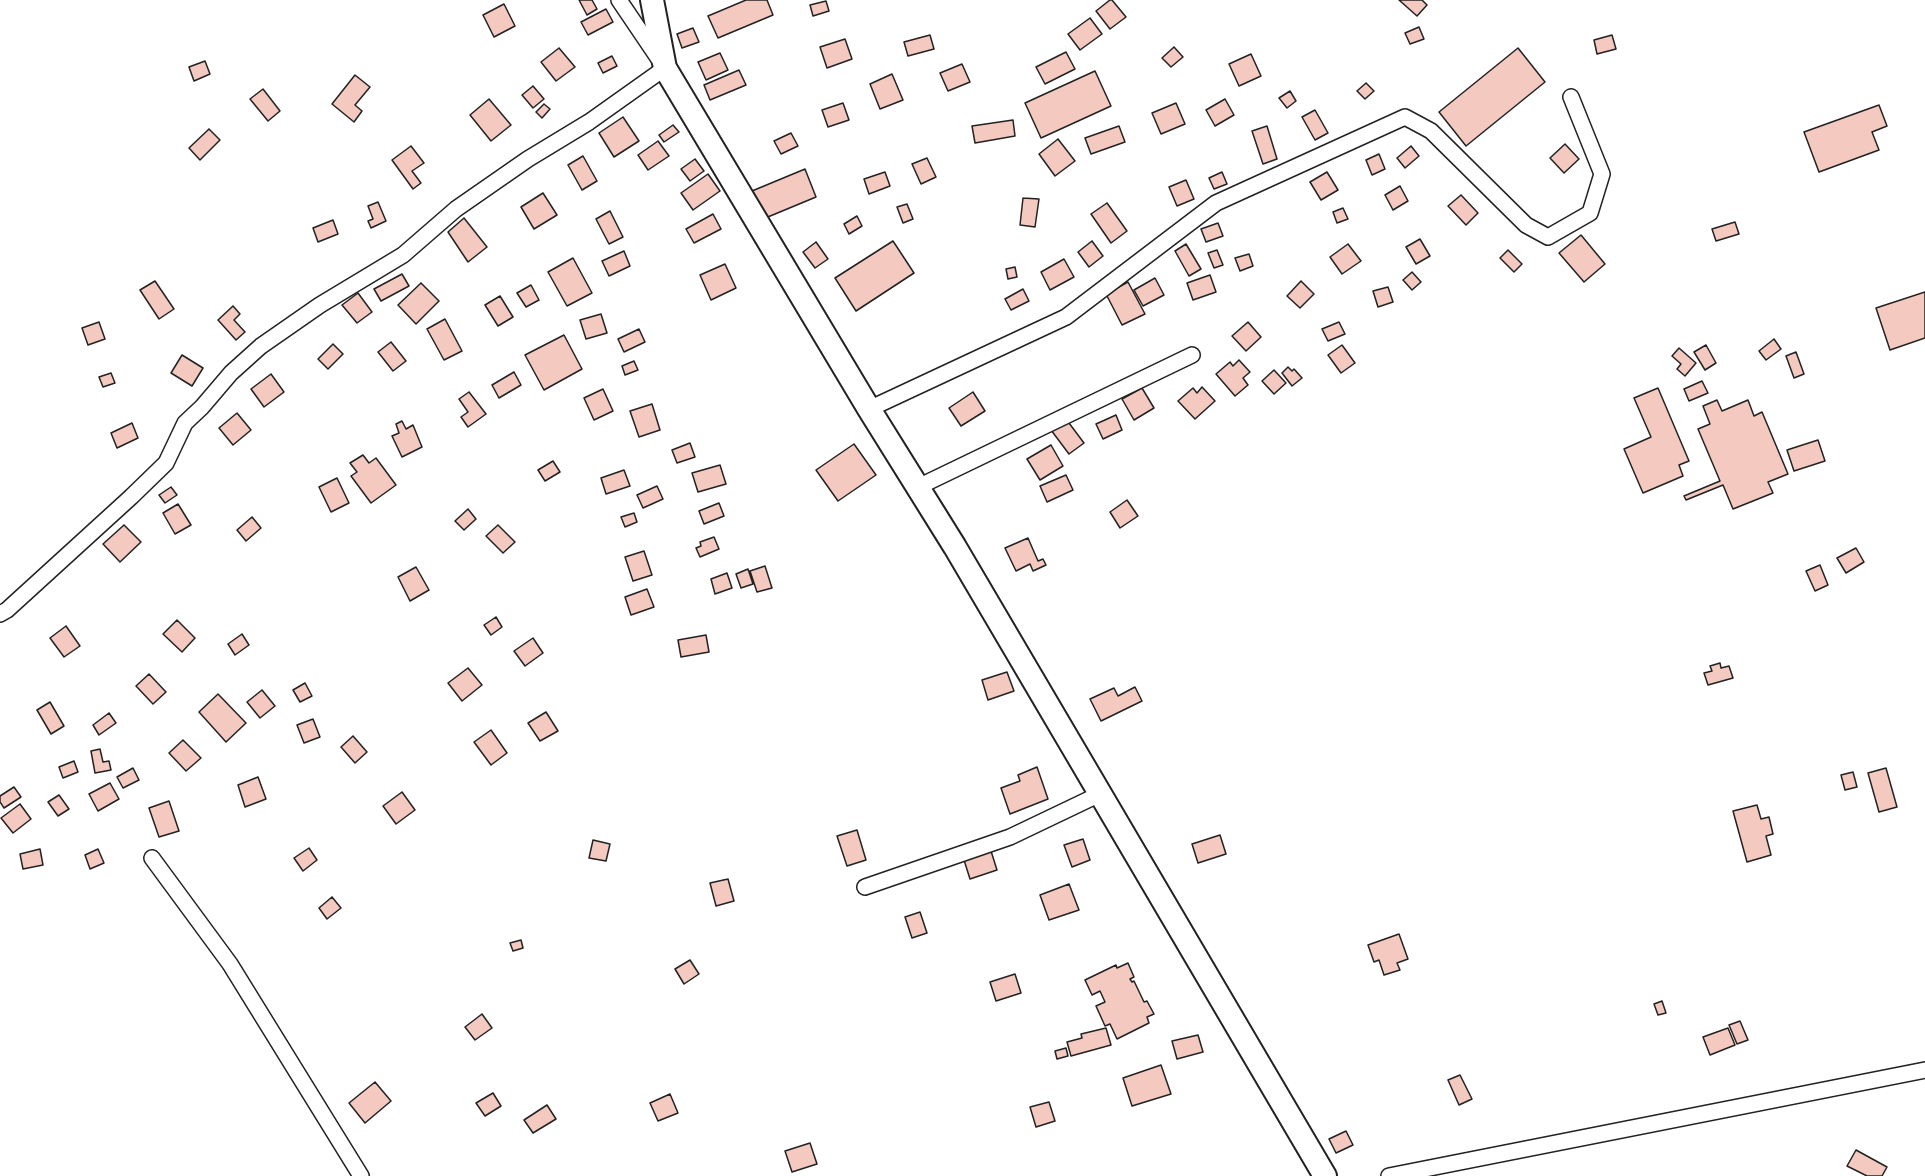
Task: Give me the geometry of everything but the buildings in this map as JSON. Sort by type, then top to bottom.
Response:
[{"type":"street","points":[[619,0],[664,68],[918,487],[1325,1176]]},
{"type":"street","points":[[652,0],[664,68]]},
{"type":"street","points":[[0,614],[166,463],[185,423],[231,373],[261,346],[320,305],[403,255],[456,208],[528,159],[589,122],[664,68]]},
{"type":"street","points":[[869,409],[1066,317],[1216,203],[1405,117],[1431,131],[1526,225],[1548,237],[1590,213],[1602,174],[1571,97]]},
{"type":"street","points":[[918,487],[1192,355]]},
{"type":"street","points":[[865,887],[1010,837],[1100,794]]},
{"type":"street","points":[[152,858],[230,964],[361,1176]]},
{"type":"street","points":[[1389,1176],[1925,1070]]}]
